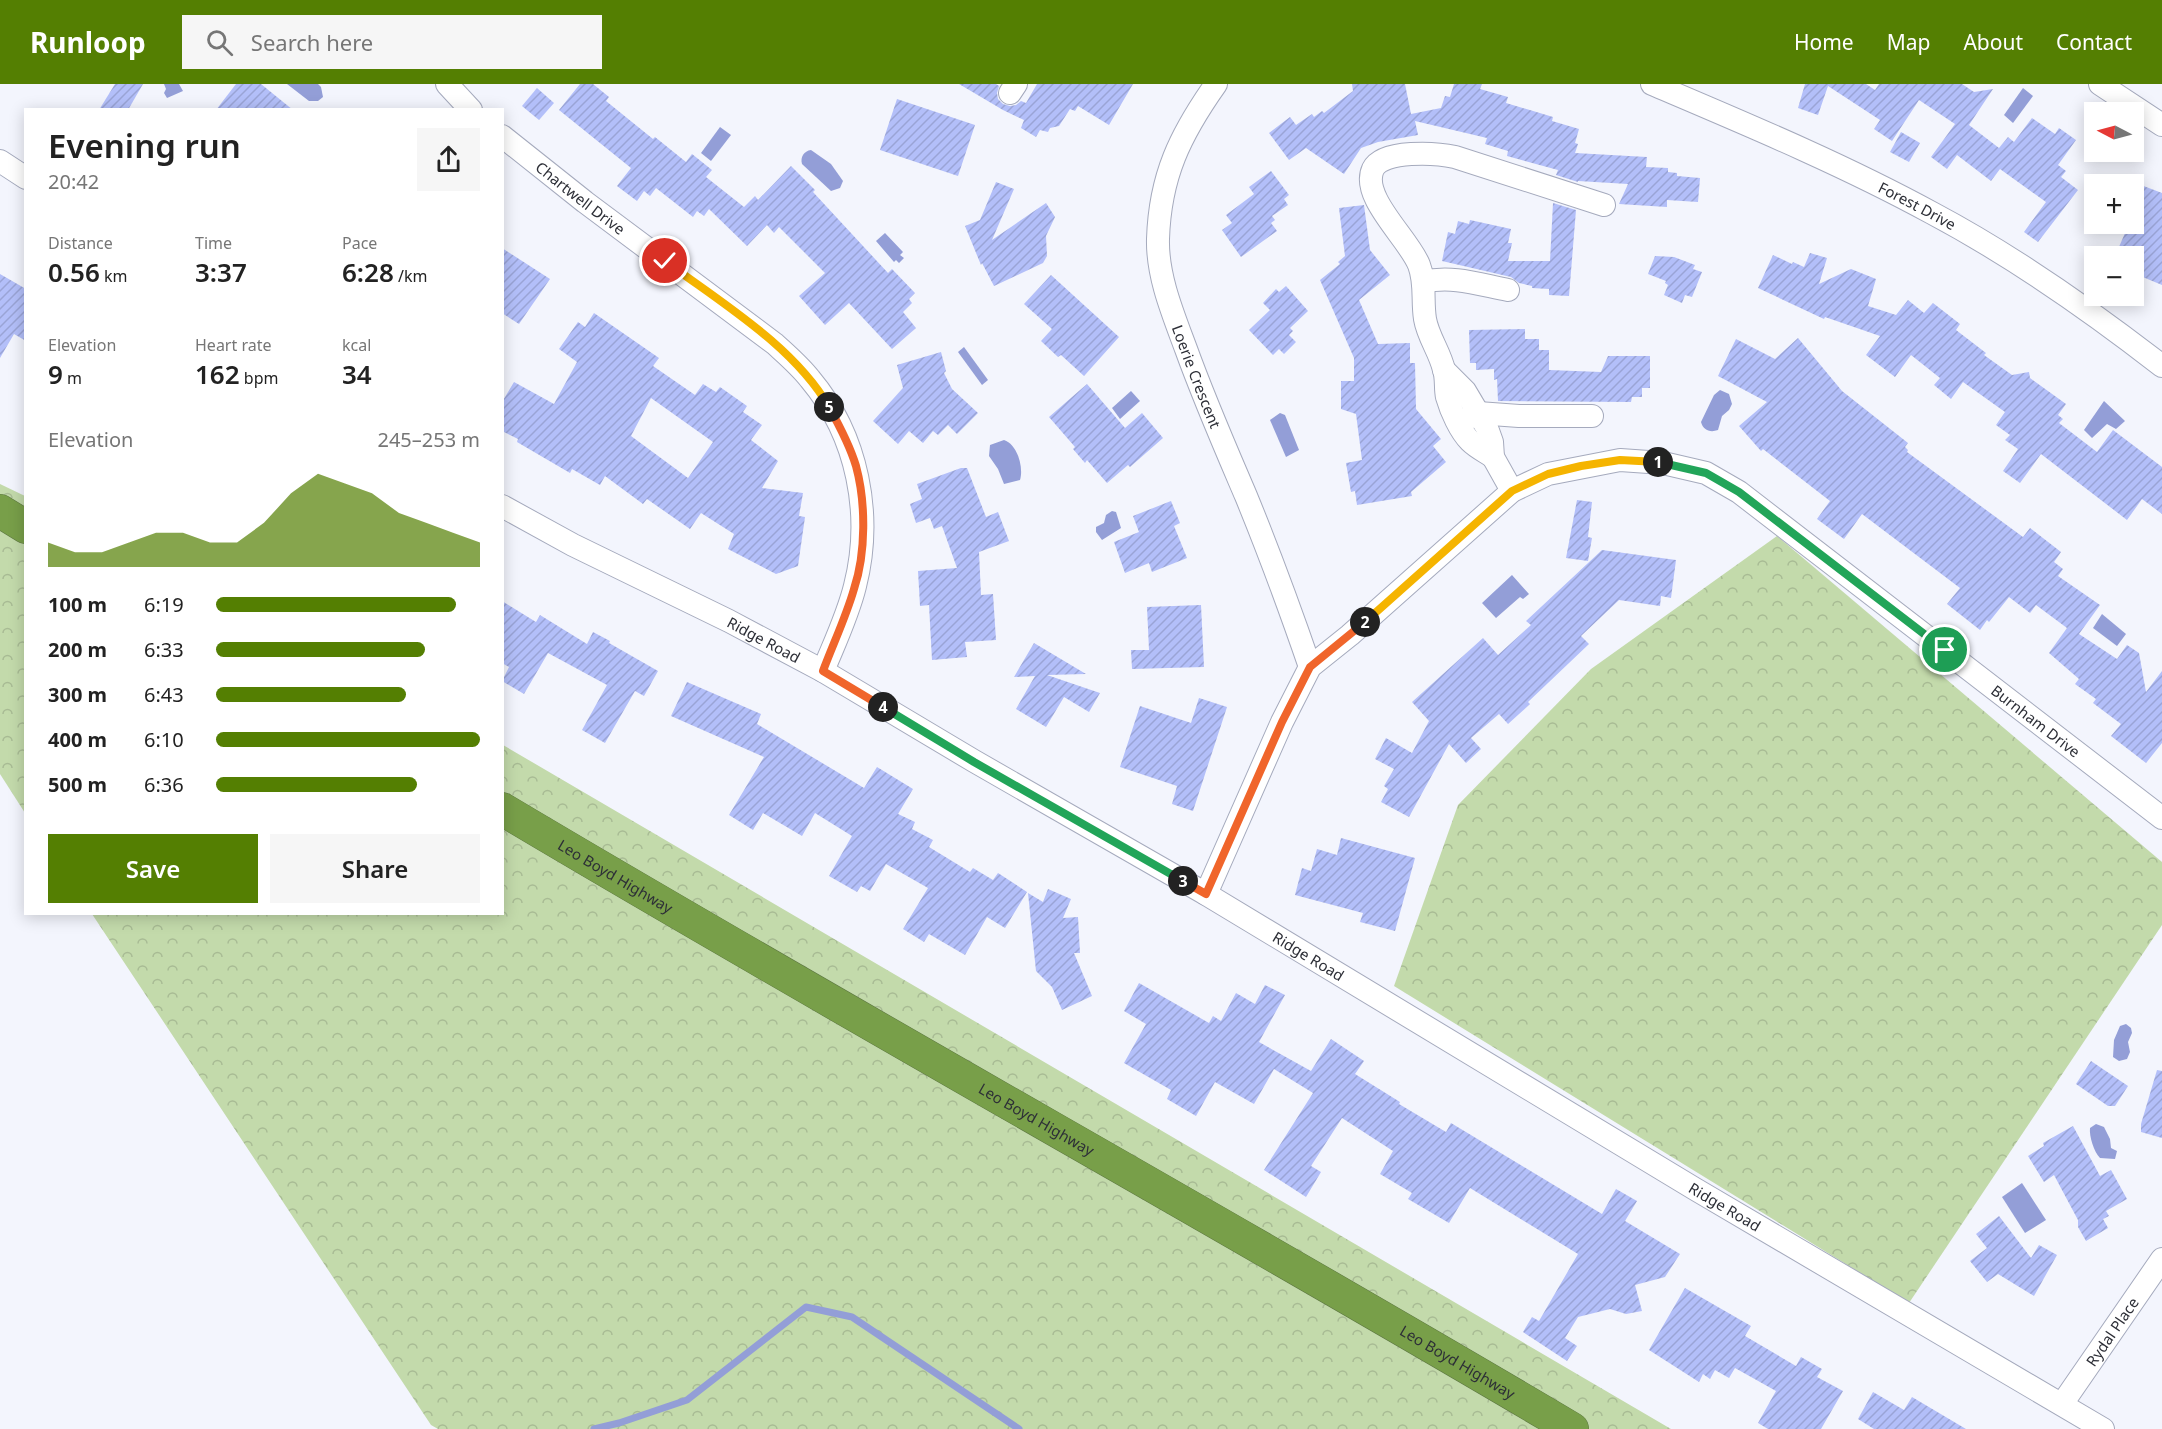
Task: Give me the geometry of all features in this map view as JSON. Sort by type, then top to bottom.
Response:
[{"type":"highway","points":[[0,511],[24,525]]},
{"type":"highway","name":"Leo Boyd Highway","points":[[504,810],[1572,1429]]},
{"type":"street","points":[[447,84],[469,108]]},
{"type":"street","name":"Loerie Crescent","points":[[1216,84],[1199,108],[1173,156],[1165,179],[1158,241],[1163,275],[1172,310],[1200,386],[1278,577],[1310,667]]},
{"type":"street","name":"Forest Drive","points":[[1652,84],[1679,89],[1934,214],[2000,253],[2102,319],[2162,366]]},
{"type":"street","points":[[2100,84],[2162,125]]},
{"type":"street","name":"Chartwell Drive","points":[[504,138],[585,202],[775,344],[812,381],[824,398],[838,423],[856,466],[864,524],[862,553],[855,588],[823,671]]},
{"type":"street","points":[[1512,491],[1493,457],[1490,435],[1469,418],[1465,391],[1444,370],[1426,322],[1424,282],[1415,254],[1377,201],[1372,188],[1373,169],[1387,158],[1435,153],[1455,157],[1604,205]]},
{"type":"street","points":[[0,161],[24,177]]},
{"type":"street","points":[[1424,282],[1435,279],[1454,279],[1508,290]]},
{"type":"street","points":[[1469,418],[1592,416]]},
{"type":"street","name":"Burnham Drive","points":[[1206,894],[1282,722],[1310,667],[1350,635],[1512,491],[1548,474],[1620,460],[1663,463],[1706,473],[1739,492],[2162,818]]},
{"type":"street","name":"Ridge Road","points":[[504,507],[573,545],[729,621],[823,671],[974,762],[1206,894],[1695,1189],[2103,1429]]},
{"type":"street","name":"Rydal Place","points":[[2062,1404],[2162,1258]]},
{"type":"green space","points":[[0,484],[24,496],[24,811],[0,774]]},
{"type":"green space","points":[[1777,536],[2162,862],[2162,925],[1909,1303],[1394,986],[1458,805],[1591,669]]},
{"type":"green space","points":[[504,746],[1671,1429],[438,1429],[431,1425],[93,915],[504,915]]},
{"type":"water","points":[[164,84],[179,84],[183,91],[167,98],[164,93],[166,89]]},
{"type":"water","points":[[287,84],[318,84],[323,97],[318,101],[309,101]]},
{"type":"water","points":[[2023,88],[2033,96],[2013,123],[2004,115]]},
{"type":"water","points":[[720,127],[731,135],[711,161],[701,153]]},
{"type":"water","points":[[811,150],[831,164],[843,181],[840,188],[831,191],[802,164],[803,155]]},
{"type":"water","points":[[885,233],[903,252],[900,255],[904,258],[899,263],[896,260],[894,262],[876,241]]},
{"type":"water","points":[[964,347],[988,380],[982,385],[958,352]]},
{"type":"water","points":[[1720,390],[1729,394],[1732,404],[1722,416],[1718,430],[1710,431],[1703,427],[1701,422],[1714,395]]},
{"type":"water","points":[[1131,391],[1140,401],[1120,419],[1112,408]]},
{"type":"water","points":[[2104,401],[2125,421],[2116,429],[2107,424],[2092,438],[2084,430]]},
{"type":"water","points":[[1280,413],[1285,415],[1299,450],[1286,457],[1270,420]]},
{"type":"water","points":[[1004,440],[1009,442],[1016,451],[1021,475],[1020,480],[1004,484],[989,456],[990,445]]},
{"type":"water","points":[[1112,511],[1116,512],[1121,528],[1102,540],[1096,532],[1096,527],[1104,523],[1106,515]]},
{"type":"water","points":[[1512,575],[1529,594],[1523,599],[1520,597],[1496,618],[1482,603]]},
{"type":"water","points":[[2102,614],[2126,634],[2117,646],[2093,628]]},
{"type":"water","points":[[2126,1024],[2131,1028],[2132,1033],[2128,1042],[2130,1052],[2127,1059],[2119,1061],[2113,1057],[2114,1040],[2120,1026]]},
{"type":"water","points":[[2096,1124],[2104,1127],[2110,1139],[2111,1148],[2117,1151],[2115,1159],[2100,1158],[2096,1152],[2092,1144],[2090,1128]]},
{"type":"water","points":[[2022,1183],[2046,1220],[2025,1233],[2002,1197]]},
{"type":"building","points":[[115,84],[143,84],[129,108],[100,108]]},
{"type":"building","points":[[236,84],[261,84],[291,108],[218,108]]},
{"type":"building","points":[[580,84],[593,84],[609,97],[606,101],[686,162],[692,154],[712,170],[706,177],[744,207],[755,196],[758,200],[791,166],[888,273],[892,269],[915,293],[909,299],[912,303],[903,312],[916,328],[892,349],[849,303],[825,325],[799,296],[825,273],[779,227],[774,233],[767,225],[747,246],[709,209],[704,216],[697,211],[693,217],[656,188],[650,196],[644,191],[637,201],[617,186],[631,168],[559,110]]},
{"type":"building","points":[[959,84],[996,84],[999,86],[998,99],[1010,106],[1021,101],[1026,103],[1037,84],[1133,84],[1109,125],[1078,106],[1075,111],[1070,109],[1059,126],[1050,128],[1048,132],[1040,130],[1036,137],[1021,128],[1024,120]]},
{"type":"building","points":[[1352,84],[1405,84],[1411,114],[1441,108],[1445,96],[1450,97],[1454,84],[1482,84],[1480,89],[1508,97],[1506,103],[1553,117],[1552,121],[1579,129],[1575,153],[1647,157],[1646,167],[1668,168],[1668,172],[1677,173],[1677,176],[1700,178],[1698,202],[1667,200],[1667,207],[1619,204],[1628,184],[1578,182],[1556,175],[1558,170],[1507,156],[1508,151],[1485,144],[1487,138],[1415,121],[1418,135],[1378,142],[1361,148],[1344,174],[1306,148],[1289,160],[1269,133],[1290,117],[1296,125],[1312,114],[1314,117],[1322,111],[1324,113],[1353,91]]},
{"type":"building","points":[[1805,84],[1866,84],[1875,90],[1879,84],[1962,84],[1974,92],[1993,89],[1969,125],[1999,148],[2008,137],[2014,142],[2032,118],[2055,134],[2059,128],[2076,140],[2058,165],[2066,171],[2061,177],[2078,190],[2038,242],[2024,232],[2046,202],[2000,169],[1991,181],[1957,155],[1947,169],[1931,157],[1955,124],[1919,100],[1892,141],[1874,129],[1880,120],[1828,86],[1818,115],[1798,108]]},
{"type":"building","points":[[537,88],[554,103],[539,120],[522,106]]},
{"type":"building","points":[[897,99],[975,125],[958,176],[880,150]]},
{"type":"building","points":[[1901,132],[1920,143],[1909,162],[1890,152]]},
{"type":"building","points":[[1271,171],[1289,195],[1284,199],[1288,205],[1272,216],[1275,220],[1271,223],[1277,231],[1241,257],[1222,230],[1232,223],[1226,215],[1254,194],[1249,187]]},
{"type":"building","points":[[996,182],[1014,189],[992,240],[1046,203],[1055,217],[1046,236],[1047,256],[1043,263],[994,286],[982,263],[981,265],[965,226],[980,220]]},
{"type":"building","points":[[2144,186],[2162,193],[2162,285],[2144,278],[2144,246],[2119,246],[2125,234],[2144,234]]},
{"type":"building","points":[[1553,203],[1576,210],[1569,296],[1549,295],[1549,289],[1532,288],[1511,277],[1442,261],[1448,232],[1455,234],[1458,221],[1469,224],[1470,220],[1511,229],[1508,243],[1512,243],[1508,261],[1550,261]]},
{"type":"building","points":[[1364,205],[1370,250],[1390,275],[1359,300],[1378,344],[1410,343],[1410,363],[1415,363],[1416,409],[1441,439],[1433,446],[1446,462],[1411,492],[1412,496],[1357,505],[1355,491],[1351,492],[1346,463],[1362,460],[1356,414],[1341,409],[1341,381],[1354,381],[1354,358],[1320,280],[1340,264],[1338,262],[1345,256],[1339,208]]},
{"type":"building","points":[[504,249],[550,279],[519,324],[504,314]]},
{"type":"building","points":[[1810,253],[1827,258],[1819,284],[1851,269],[1876,279],[1868,306],[1896,315],[1908,300],[1924,313],[1933,303],[1960,324],[1956,330],[1986,353],[1984,355],[2012,375],[2029,372],[2030,378],[2066,404],[2058,415],[2063,419],[2059,423],[2097,452],[2113,430],[2162,467],[2162,514],[2142,499],[2127,520],[2041,454],[2020,483],[2003,471],[2018,449],[2005,440],[2010,435],[1996,425],[2005,412],[1963,382],[1951,399],[1934,385],[1940,378],[1911,355],[1895,377],[1866,355],[1880,336],[1825,317],[1824,319],[1758,288],[1773,255],[1804,267]]},
{"type":"building","points":[[1655,256],[1674,257],[1695,265],[1693,269],[1702,272],[1692,297],[1685,295],[1682,303],[1664,295],[1668,285],[1666,281],[1648,274]]},
{"type":"building","points":[[0,274],[24,288],[24,340],[14,334],[0,358]]},
{"type":"building","points":[[1051,275],[1119,337],[1084,376],[1041,341],[1052,329],[1024,304]]},
{"type":"building","points":[[1286,286],[1308,311],[1290,328],[1293,331],[1289,335],[1296,342],[1284,354],[1279,349],[1273,355],[1249,330],[1270,310],[1263,303],[1276,289],[1279,292]]},
{"type":"building","points":[[594,313],[659,358],[653,366],[695,395],[703,384],[716,392],[720,387],[747,406],[743,412],[762,425],[751,440],[778,461],[762,488],[803,493],[799,516],[805,517],[798,566],[776,574],[728,549],[734,534],[701,513],[690,529],[647,499],[643,504],[605,476],[600,485],[572,469],[570,473],[504,432],[504,399],[514,382],[554,404],[577,362],[559,349],[578,322],[585,327]],"holes":[[[651,398],[713,442],[688,478],[631,436]]]},
{"type":"building","points":[[1525,329],[1525,339],[1539,339],[1539,350],[1549,350],[1549,370],[1601,372],[1608,356],[1650,356],[1650,388],[1642,388],[1642,397],[1632,397],[1631,402],[1498,401],[1494,369],[1476,370],[1476,363],[1470,363],[1469,330]]},
{"type":"building","points":[[1798,338],[1842,391],[1908,443],[1905,447],[1907,452],[2023,537],[2030,528],[2061,552],[2054,562],[2063,569],[2058,576],[2100,605],[2079,634],[2117,659],[2127,645],[2139,653],[2146,692],[2162,671],[2162,743],[2146,763],[2111,736],[2121,724],[2093,703],[2096,699],[2075,684],[2079,679],[2049,653],[2067,628],[2036,605],[2030,613],[2009,597],[1980,630],[1947,604],[1960,588],[1862,514],[1844,539],[1817,519],[1830,501],[1763,449],[1761,451],[1739,426],[1767,402],[1718,376],[1736,339],[1775,359]]},
{"type":"building","points":[[941,352],[946,371],[944,373],[952,389],[978,413],[957,434],[948,425],[938,435],[933,431],[923,443],[909,431],[898,444],[873,421],[903,388],[897,365]]},
{"type":"building","points":[[1087,384],[1125,428],[1142,413],[1163,438],[1130,467],[1128,465],[1107,483],[1087,460],[1085,463],[1073,449],[1075,447],[1049,417]]},
{"type":"building","points":[[961,468],[967,468],[986,517],[998,512],[1009,541],[979,552],[981,595],[993,594],[996,640],[965,642],[967,657],[932,660],[929,605],[920,606],[918,571],[957,568],[942,526],[934,529],[930,518],[916,523],[910,504],[922,499],[917,484]]},
{"type":"building","points":[[1577,500],[1592,502],[1588,537],[1592,538],[1588,561],[1566,558]]},
{"type":"building","points":[[1171,501],[1180,523],[1174,526],[1187,558],[1152,572],[1149,563],[1125,573],[1114,542],[1139,532],[1133,516]]},
{"type":"building","points":[[1602,550],[1676,560],[1671,598],[1661,596],[1660,606],[1619,600],[1581,636],[1589,644],[1528,702],[1530,704],[1508,724],[1499,714],[1471,738],[1481,749],[1466,763],[1449,744],[1409,817],[1381,802],[1388,789],[1384,786],[1394,769],[1375,759],[1386,738],[1412,753],[1429,721],[1412,702],[1483,638],[1498,655],[1531,625],[1526,621]]},
{"type":"building","points":[[504,602],[536,622],[540,615],[587,644],[593,632],[658,671],[644,696],[635,691],[605,743],[582,730],[607,685],[548,653],[524,694],[504,682],[509,667],[504,664]]},
{"type":"building","points":[[1201,605],[1204,667],[1132,669],[1131,650],[1149,650],[1147,607]]},
{"type":"building","points":[[1034,643],[1086,674],[1047,675],[1100,693],[1089,712],[1064,697],[1046,727],[1016,709],[1035,676],[1014,677]]},
{"type":"building","points":[[687,682],[761,714],[757,724],[864,788],[877,767],[913,789],[898,814],[915,822],[912,829],[933,840],[929,847],[970,872],[973,868],[993,880],[998,873],[1027,892],[1005,928],[987,917],[965,955],[929,934],[924,942],[903,929],[928,888],[886,864],[870,891],[861,886],[857,892],[829,876],[852,836],[815,813],[802,836],[763,813],[753,830],[729,815],[764,757],[671,716]]},
{"type":"building","points":[[1199,698],[1227,707],[1193,811],[1172,804],[1177,786],[1120,767],[1140,706],[1191,723]]},
{"type":"building","points":[[1341,838],[1415,858],[1395,931],[1360,922],[1363,913],[1295,895],[1302,868],[1311,871],[1317,849],[1337,855]]},
{"type":"building","points":[[1048,889],[1071,899],[1063,918],[1078,917],[1080,953],[1074,953],[1092,996],[1062,1010],[1052,987],[1036,971],[1028,893],[1043,902]]},
{"type":"building","points":[[1139,983],[1209,1023],[1213,1016],[1221,1021],[1236,993],[1255,1004],[1265,985],[1285,995],[1259,1042],[1311,1071],[1331,1039],[1364,1061],[1355,1074],[1446,1132],[1451,1123],[1602,1214],[1616,1189],[1637,1201],[1625,1221],[1680,1254],[1665,1277],[1635,1285],[1642,1311],[1626,1314],[1610,1309],[1578,1317],[1565,1338],[1577,1346],[1567,1361],[1523,1332],[1532,1317],[1539,1321],[1578,1254],[1470,1188],[1449,1223],[1408,1199],[1412,1193],[1380,1174],[1393,1151],[1342,1118],[1311,1166],[1321,1172],[1306,1197],[1264,1170],[1313,1093],[1274,1069],[1254,1104],[1215,1082],[1196,1116],[1167,1099],[1171,1090],[1124,1063],[1146,1024],[1124,1011]]},
{"type":"building","points":[[2091,1061],[2128,1086],[2115,1106],[2108,1106],[2076,1084]]},
{"type":"building","points":[[2157,1070],[2162,1071],[2162,1138],[2141,1132],[2141,1124]]},
{"type":"building","points":[[2073,1126],[2100,1176],[2111,1170],[2127,1199],[2106,1211],[2109,1216],[2103,1219],[2108,1228],[2086,1241],[2078,1227],[2078,1220],[2054,1175],[2044,1182],[2028,1156],[2044,1146],[2043,1143]]},
{"type":"building","points":[[1999,1216],[2031,1258],[2039,1245],[2057,1255],[2034,1296],[1998,1274],[1987,1282],[1970,1261],[1987,1248],[1976,1234]]},
{"type":"building","points":[[1685,1288],[1751,1326],[1745,1336],[1796,1366],[1801,1357],[1822,1369],[1817,1377],[1843,1391],[1821,1429],[1768,1429],[1758,1423],[1776,1391],[1735,1368],[1729,1378],[1715,1370],[1710,1379],[1703,1374],[1699,1382],[1649,1350]]},
{"type":"building","points":[[1873,1392],[1904,1410],[1912,1397],[1966,1429],[1874,1429],[1858,1419]]},
{"type":"waterway","points":[[594,1429],[687,1400],[806,1307],[852,1317],[1019,1429]]},
{"type":"route","points":[[665,261],[775,344],[803,371],[824,398],[838,423],[856,466],[864,524],[862,553],[855,588],[823,671],[974,762],[1206,894],[1282,722],[1310,667],[1350,635],[1512,491],[1548,474],[1620,460],[1663,463],[1706,473],[1739,492],[1945,650]]}]
